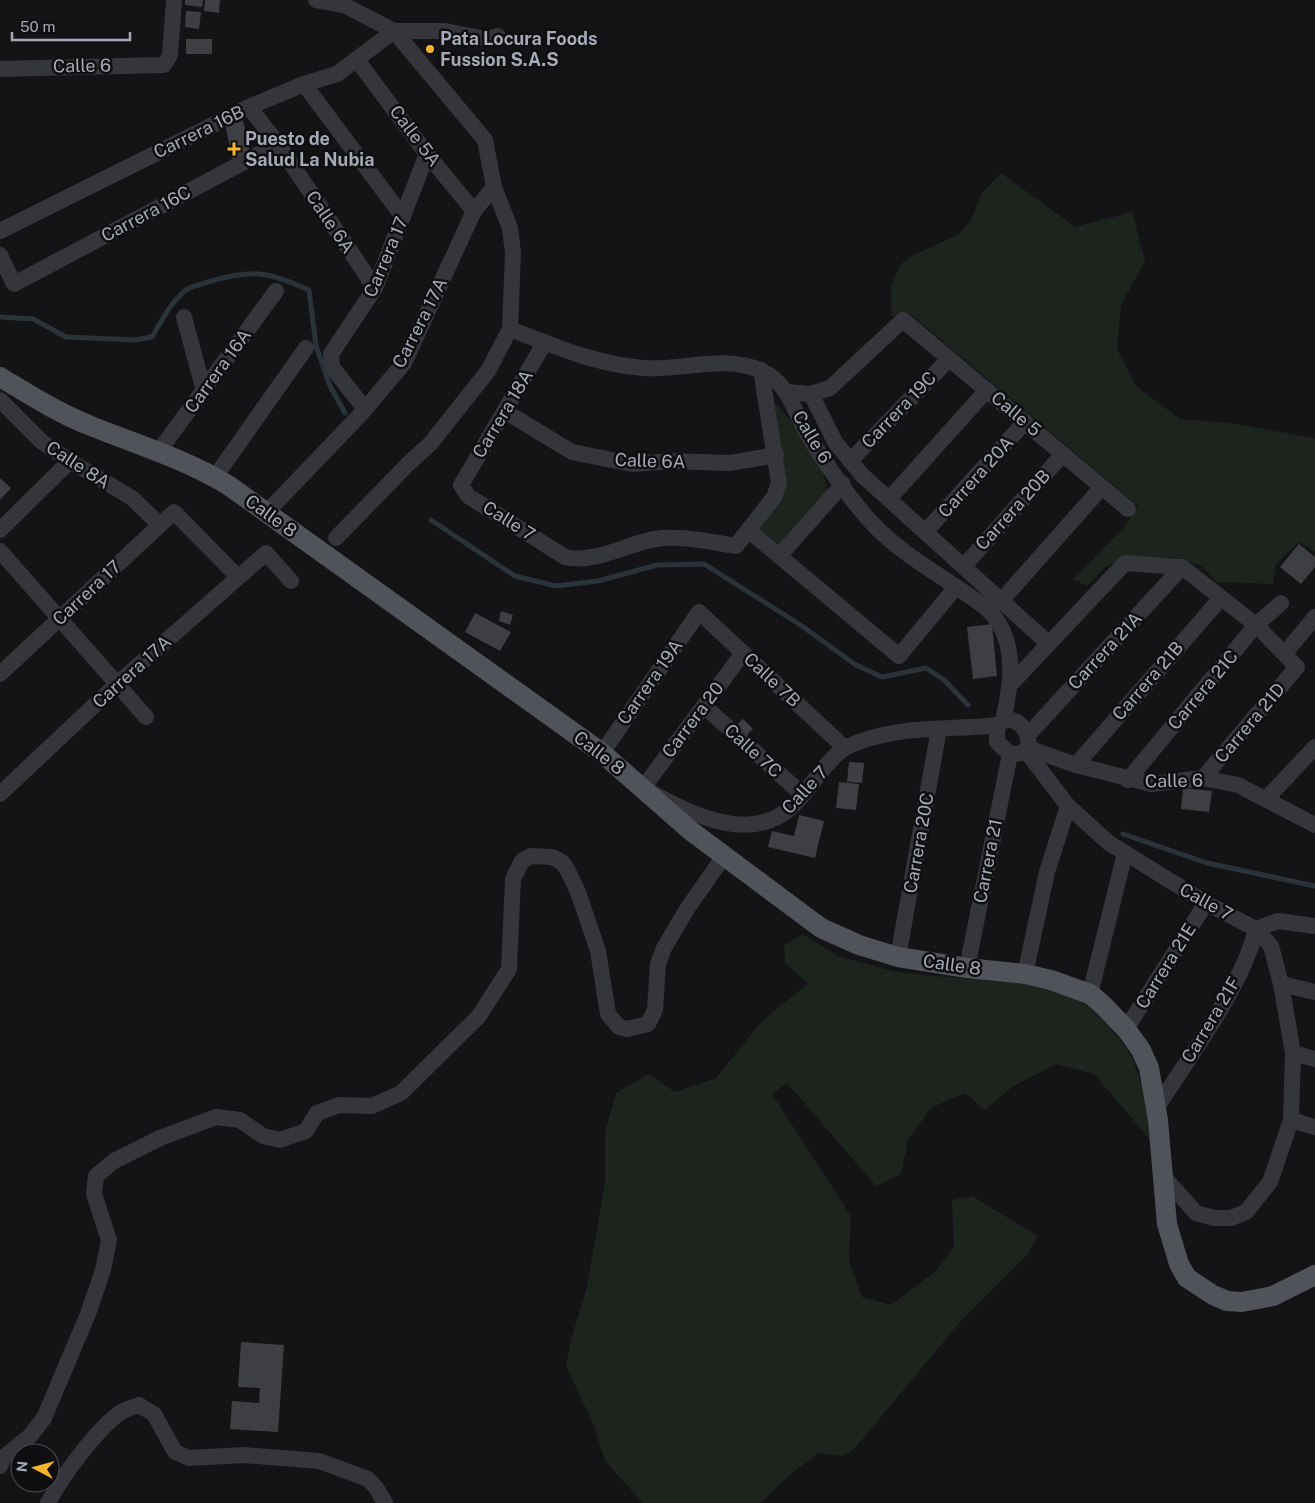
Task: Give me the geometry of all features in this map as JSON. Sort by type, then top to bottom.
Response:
[{"type":"main road","name":"Calle 8","points":[[0,377],[36,400],[65,415],[159,451],[215,477],[267,512],[602,753],[691,831],[821,928],[859,945],[898,957],[966,968],[1026,974],[1051,980],[1090,994],[1126,1029],[1141,1050],[1149,1068],[1157,1113],[1167,1224],[1172,1246],[1187,1278],[1198,1288],[1227,1301],[1256,1301],[1273,1296],[1315,1275]]},
{"type":"street","name":"Calle 6","points":[[0,69],[164,65],[170,56],[174,0]]},
{"type":"street","points":[[316,0],[344,5],[394,30],[486,140],[494,187],[510,228],[513,253],[510,329],[488,372],[454,418],[336,538]]},
{"type":"street","points":[[394,30],[445,31],[486,39],[498,36]]},
{"type":"street","name":"Carrera 16B","points":[[0,232],[249,107],[304,84],[337,74],[394,30]]},
{"type":"street","name":"Calle 5A","points":[[357,60],[427,154],[474,211]]},
{"type":"street","points":[[304,84],[403,217]]},
{"type":"street","name":"Calle 6A","points":[[249,107],[278,144],[375,288]]},
{"type":"street","name":"Carrera 16C","points":[[0,255],[14,284],[278,144]]},
{"type":"street","name":"Carrera 17","points":[[363,412],[332,367],[331,354],[375,288],[427,154]]},
{"type":"street","name":"Carrera 17A","points":[[267,512],[342,435],[404,363],[474,211],[494,187]]},
{"type":"street","name":"Carrera 16A","points":[[159,451],[276,291]]},
{"type":"street","points":[[184,317],[204,391]]},
{"type":"street","name":"Calle 5","points":[[811,394],[830,388],[903,320],[1128,509]]},
{"type":"street","name":"Calle 6","points":[[510,329],[592,360],[622,365],[667,368],[720,361],[761,370],[776,378],[786,392],[809,437],[871,522],[896,544],[986,607],[999,624],[1010,655],[1009,691],[1017,734],[1076,765],[1128,780],[1150,784],[1203,778],[1238,785],[1267,798],[1315,825]]},
{"type":"street","name":"Carrera 18A","points":[[461,485],[506,412],[545,342]]},
{"type":"street","points":[[215,477],[306,348]]},
{"type":"street","name":"Carrera 19C","points":[[850,461],[949,358]]},
{"type":"street","points":[[761,370],[776,455],[779,484],[774,497],[748,530],[899,656],[956,587]]},
{"type":"street","points":[[889,499],[987,390]]},
{"type":"street","points":[[786,392],[811,394],[831,436],[850,461],[889,499],[1048,643]]},
{"type":"street","name":"Calle 8A","points":[[0,400],[42,442],[132,498],[160,525]]},
{"type":"street","name":"Calle 6A","points":[[506,412],[572,452],[632,464],[672,461],[730,463],[776,455]]},
{"type":"street","name":"Carrera 20A","points":[[926,531],[1025,422]]},
{"type":"street","name":"Carrera 20B","points":[[964,566],[1063,454]]},
{"type":"street","points":[[0,530],[70,461]]},
{"type":"street","points":[[780,555],[843,484]]},
{"type":"street","name":"Calle 7","points":[[461,485],[468,496],[565,557],[575,559],[586,559],[638,542],[658,539],[677,539],[736,546],[748,530]]},
{"type":"street","points":[[1001,601],[1102,487]]},
{"type":"street","name":"Carrera 17","points":[[0,674],[174,512],[238,577]]},
{"type":"street","points":[[0,551],[146,717]]},
{"type":"street","name":"Carrera 17A","points":[[0,794],[117,684],[266,553],[290,581]]},
{"type":"street","points":[[1009,691],[1048,643],[1125,563],[1182,568],[1256,625],[1285,652],[1315,617]]},
{"type":"street","name":"Carrera 21A","points":[[1017,734],[1182,568]]},
{"type":"street","name":"Carrera 21B","points":[[1076,765],[1221,598]]},
{"type":"street","name":"Carrera 21C","points":[[1128,780],[1256,625],[1281,603]]},
{"type":"street","name":"Carrera 19A","points":[[602,753],[699,612]]},
{"type":"street","name":"Calle 7B","points":[[699,612],[845,748]]},
{"type":"street","name":"Carrera 21D","points":[[1203,778],[1296,667],[1285,652]]},
{"type":"street","name":"Carrera 20","points":[[643,788],[743,653]]},
{"type":"street","name":"Calle 7C","points":[[704,706],[803,795]]},
{"type":"street","name":"Calle 7","points":[[643,788],[677,806],[704,816],[745,826],[762,824],[780,818],[845,748],[880,735],[908,729],[967,729],[1017,734],[1068,806],[1109,843],[1206,903],[1256,929]]},
{"type":"street","name":"Carrera 20C","points":[[898,957],[940,729]]},
{"type":"street","name":"Calle 7","points":[[967,729],[997,742],[1010,754]]},
{"type":"street","points":[[997,742],[1017,734],[1021,755],[1010,754]]},
{"type":"street","points":[[1267,798],[1315,747]]},
{"type":"street","name":"Carrera 21","points":[[966,968],[1010,754]]},
{"type":"street","points":[[1026,974],[1047,872],[1068,806]]},
{"type":"street","points":[[1090,994],[1125,853]]},
{"type":"street","points":[[0,1466],[4,1457],[30,1436],[44,1418],[88,1314],[109,1240],[94,1194],[96,1176],[114,1161],[160,1138],[216,1117],[240,1120],[263,1136],[280,1140],[306,1131],[317,1113],[339,1105],[372,1106],[401,1094],[479,1016],[509,969],[513,879],[522,862],[530,856],[552,856],[562,862],[568,870],[593,934],[608,1014],[614,1022],[627,1029],[648,1024],[655,1010],[658,964],[664,948],[687,909],[724,856]]},
{"type":"street","name":"Carrera 21E","points":[[1126,1029],[1206,903]]},
{"type":"street","points":[[1164,1177],[1196,1213],[1214,1218],[1231,1218],[1246,1212],[1270,1182],[1291,1120],[1292,1053],[1281,984],[1271,946],[1256,929],[1278,921],[1315,926]]},
{"type":"street","name":"Carrera 21F","points":[[1157,1113],[1233,984],[1252,947],[1256,929]]},
{"type":"street","points":[[1281,984],[1315,992]]},
{"type":"street","points":[[1292,1053],[1315,1059]]},
{"type":"street","points":[[1291,1120],[1315,1126]]},
{"type":"street","points":[[48,1503],[57,1486],[104,1428],[122,1411],[139,1405],[154,1414],[175,1452],[189,1458],[244,1455],[319,1462],[368,1479],[377,1489],[385,1503]]},
{"type":"shaded area","points":[[1001,173],[1075,227],[1132,212],[1145,261],[1121,305],[1117,349],[1136,386],[1180,419],[1229,423],[1315,438],[1315,552],[1299,542],[1276,564],[1273,584],[1216,582],[1202,566],[1175,557],[1124,558],[1107,566],[1087,586],[1073,579],[1125,526],[1138,506],[909,313],[891,317],[891,285],[902,263],[912,256],[959,234],[971,220],[982,193]]},
{"type":"shaded area","points":[[770,398],[819,451],[829,500],[774,562],[750,538],[780,496]]},
{"type":"shaded area","points":[[803,934],[840,957],[902,973],[1037,985],[1081,998],[1109,1025],[1132,1057],[1146,1098],[1152,1142],[1094,1074],[1056,1064],[1012,1087],[985,1110],[965,1093],[931,1108],[908,1140],[901,1174],[876,1186],[787,1083],[772,1094],[851,1216],[849,1261],[862,1297],[891,1305],[934,1273],[954,1247],[952,1200],[972,1196],[1038,1236],[1028,1254],[960,1322],[856,1447],[844,1456],[818,1453],[791,1474],[760,1503],[643,1503],[605,1461],[594,1426],[566,1366],[572,1336],[587,1287],[605,1182],[605,1132],[616,1093],[649,1074],[675,1092],[716,1078],[763,1020],[808,984],[785,963],[784,945]]},
{"type":"building","points":[[185,0],[203,0],[202,7],[185,5]]},
{"type":"building","points":[[205,0],[220,0],[219,13],[204,11]]},
{"type":"building","points":[[186,11],[201,12],[199,29],[185,27]]},
{"type":"building","points":[[186,39],[212,39],[212,54],[186,54]]},
{"type":"building","points":[[243,120],[251,158],[233,162],[225,124]]},
{"type":"building","points":[[0,478],[11,488],[0,500]]},
{"type":"building","points":[[1299,544],[1315,557],[1315,567],[1301,584],[1280,567]]},
{"type":"building","points":[[501,611],[513,615],[510,625],[499,621]]},
{"type":"building","points":[[475,613],[511,632],[500,651],[465,632]]},
{"type":"building","points":[[992,624],[997,676],[973,679],[967,627]]},
{"type":"building","points":[[743,719],[753,729],[744,737],[734,727]]},
{"type":"building","points":[[849,762],[864,763],[862,783],[847,782]]},
{"type":"building","points":[[839,782],[859,784],[856,810],[836,808]]},
{"type":"building","points":[[1183,788],[1212,791],[1209,812],[1181,809]]},
{"type":"building","points":[[799,815],[824,821],[815,858],[768,847],[772,831],[794,836]]},
{"type":"building","points":[[241,1342],[284,1345],[278,1432],[230,1429],[232,1401],[259,1403],[260,1388],[238,1387]]},
{"type":"waterway","points":[[0,317],[33,319],[66,337],[135,340],[152,337],[171,306],[188,289],[237,275],[260,274],[282,279],[309,290],[316,346],[330,386],[345,413]]},
{"type":"waterway","points":[[431,520],[515,576],[556,586],[598,581],[657,565],[704,564],[799,624],[856,665],[882,677],[926,668],[944,680],[968,705]]},
{"type":"waterway","points":[[1123,834],[1207,863],[1315,886]]},
{"type":"place","name":"Pata Locura Foods Fussion S.A.S","points":[[430,49]]},
{"type":"place","name":"Puesto de Salud La Nubia","points":[[234,149]]}]
